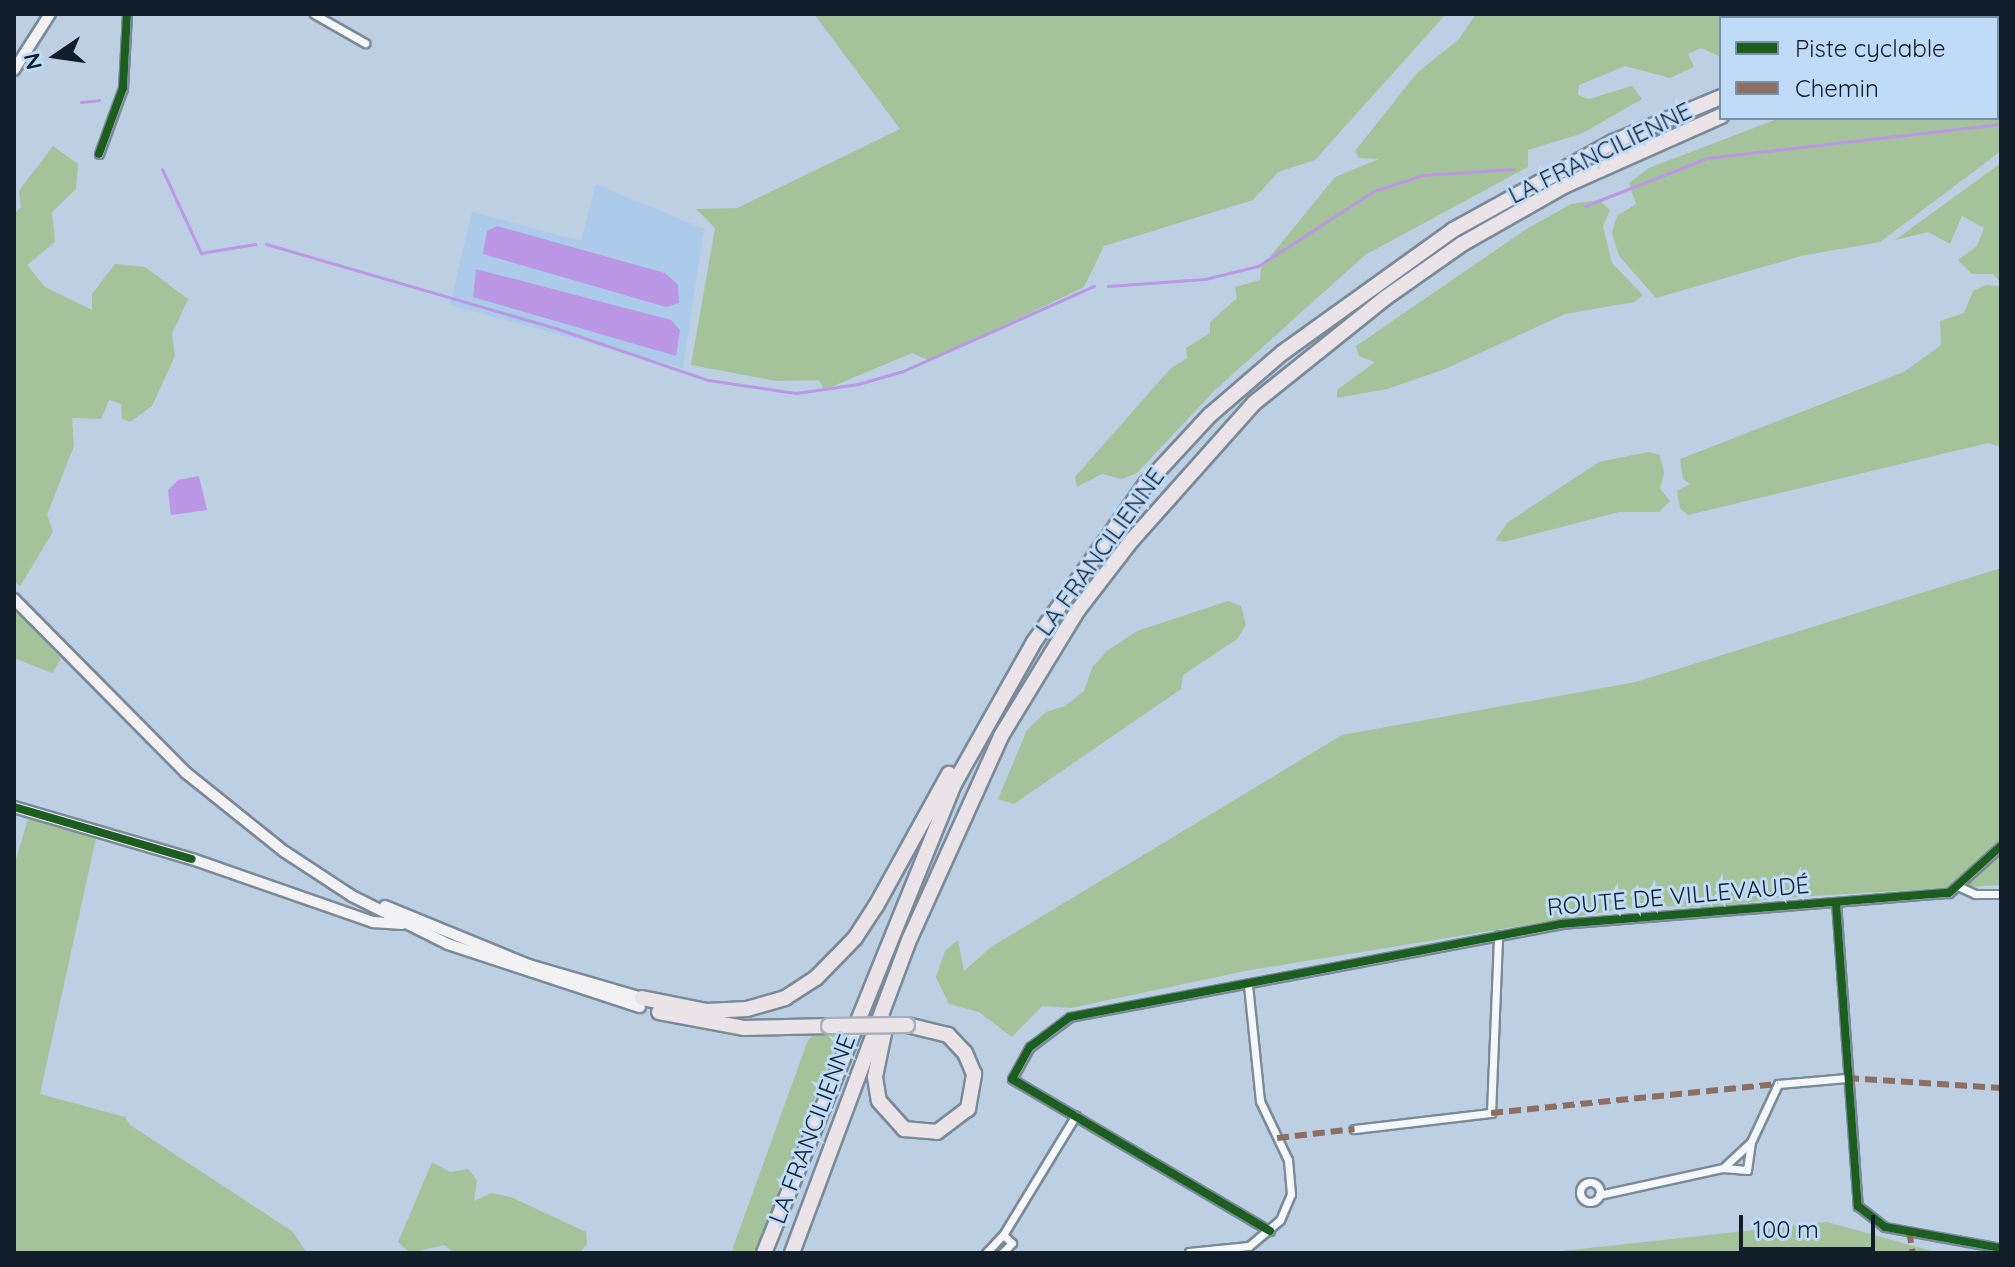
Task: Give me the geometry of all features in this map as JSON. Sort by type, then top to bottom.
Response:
[{"type":"highway","name":"LA FRANCILIENNE","points":[[764,1253],[922,854],[971,753],[1072,585],[1146,484],[1210,415],[1282,353],[1473,216],[1613,142],[1719,98]]},
{"type":"highway","name":"LA FRANCILIENNE","points":[[792,1253],[881,1011],[1001,736],[1078,610],[1188,473],[1254,403],[1462,244],[1619,158],[1719,117]]},
{"type":"highway","points":[[641,1002],[706,1011],[747,1009],[785,998],[816,978],[855,938],[955,763],[971,753]]},
{"type":"highway","points":[[641,1002],[744,1028],[829,1026],[907,1025],[948,1035],[965,1053],[974,1074],[968,1109],[937,1132],[904,1129],[879,1101],[875,1077],[884,1033],[881,1011]]},
{"type":"main road","points":[[14,70],[50,14]]},
{"type":"main road","points":[[14,588],[51,634]]},
{"type":"main road","points":[[14,599],[185,772],[318,874],[403,923],[448,944],[641,1002]]},
{"type":"main road","points":[[14,807],[192,859],[373,922],[403,923]]},
{"type":"main road","points":[[318,874],[453,937],[641,1002]]},
{"type":"street","points":[[99,154],[123,88],[127,14]]},
{"type":"street","points":[[314,14],[365,43]]},
{"type":"street","points":[[2001,846],[1960,887],[1975,894],[2001,894]]},
{"type":"street","name":"ROUTE DE VILLEVAUDÉ","points":[[1076,1115],[1012,1079],[1041,1034],[1070,1017],[1561,924],[1936,895],[1960,887]]},
{"type":"street","points":[[1836,902],[1847,1078],[1861,1212],[1885,1227],[2001,1248]]},
{"type":"street","points":[[1354,1129],[1491,1113],[1498,935]]},
{"type":"street","points":[[1189,1252],[1249,1246],[1270,1231],[1287,1207],[1291,1178],[1260,1101],[1248,984]]},
{"type":"street","points":[[1599,1195],[1723,1168],[1747,1170],[1751,1142],[1778,1084],[1847,1078]]},
{"type":"street","points":[[986,1253],[1003,1235],[1076,1115],[1270,1231]]},
{"type":"street","points":[[1723,1168],[1751,1142]]},
{"type":"street","points":[[1002,1253],[1012,1243],[1003,1235]]},
{"type":"shaded area","points":[[596,184],[704,229],[683,368],[450,305],[472,212],[581,241]]},
{"type":"shaded area","points":[[497,226],[665,273],[678,285],[679,303],[666,307],[483,254],[487,231]]},
{"type":"shaded area","points":[[476,269],[671,320],[680,330],[676,356],[473,297]]},
{"type":"shaded area","points":[[199,476],[207,510],[171,515],[168,490],[178,480]]},
{"type":"green space","points":[[814,14],[1446,14],[1315,160],[1278,172],[1253,200],[1104,246],[1084,287],[930,361],[912,353],[824,390],[819,380],[776,381],[691,365],[715,228],[696,209],[737,208],[900,129]]},
{"type":"green space","points":[[1476,14],[1915,14],[1719,16],[1719,56],[1701,48],[1688,54],[1694,67],[1670,78],[1625,66],[1579,85],[1578,95],[1589,99],[1632,86],[1642,99],[1583,133],[1528,150],[1528,167],[1365,255],[1215,390],[1137,473],[1122,479],[1102,474],[1077,487],[1075,477],[1170,369],[1187,358],[1186,348],[1210,333],[1210,322],[1237,298],[1235,287],[1260,280],[1261,268],[1335,177],[1379,159],[1359,158],[1355,151],[1417,73],[1459,39]]},
{"type":"green space","points":[[2001,50],[2001,151],[1880,242],[1801,256],[1656,298],[1619,256],[1612,233],[1617,216],[1636,204],[1629,183],[1649,168],[1775,120],[1999,120]]},
{"type":"green space","points":[[53,146],[78,164],[76,189],[52,212],[55,242],[27,265],[45,287],[92,310],[92,294],[115,264],[145,267],[188,299],[172,334],[175,356],[152,406],[130,422],[122,419],[121,404],[109,400],[101,419],[72,418],[74,446],[47,515],[53,532],[20,586],[14,581],[14,214],[21,207],[19,191]]},
{"type":"green space","points":[[2001,163],[2001,283],[1993,274],[1972,274],[1958,260],[1977,246],[1984,228],[1962,216],[1950,244],[1928,232],[1895,240]]},
{"type":"green space","points":[[1599,200],[1610,210],[1603,226],[1612,263],[1643,295],[1634,302],[1565,314],[1445,369],[1387,389],[1337,398],[1337,390],[1375,362],[1359,356],[1356,346],[1525,230],[1571,204]]},
{"type":"green space","points":[[1986,285],[2001,286],[2001,447],[1988,443],[1688,515],[1680,508],[1677,491],[1690,484],[1683,479],[1680,459],[1904,372],[1941,345],[1940,321],[1964,313],[1973,291]]},
{"type":"green space","points":[[1648,452],[1660,455],[1664,473],[1660,489],[1670,501],[1659,512],[1619,512],[1504,542],[1495,540],[1508,522],[1599,462]]},
{"type":"green space","points":[[2001,568],[2001,885],[1777,898],[1721,907],[1641,906],[1245,971],[1071,1008],[1042,1006],[1012,1037],[979,1012],[949,1004],[936,977],[945,951],[958,940],[964,971],[991,947],[1342,735],[1636,682]]},
{"type":"green space","points":[[1228,601],[1241,606],[1246,625],[1237,639],[1183,675],[1181,689],[1014,804],[998,799],[1027,730],[1046,712],[1065,706],[1084,691],[1092,668],[1107,651],[1137,631]]},
{"type":"green space","points":[[14,607],[61,659],[52,673],[14,658]]},
{"type":"green space","points":[[28,819],[96,838],[40,1094],[125,1117],[130,1125],[292,1231],[307,1253],[14,1253],[14,866]]},
{"type":"green space","points":[[834,1032],[836,1042],[756,1253],[731,1253],[808,1040],[815,1033]]},
{"type":"green space","points":[[432,1162],[450,1172],[468,1169],[477,1180],[474,1201],[491,1193],[511,1197],[586,1232],[587,1244],[580,1253],[454,1253],[444,1245],[410,1253],[398,1242]]},
{"type":"green space","points":[[1827,1222],[1939,1253],[1543,1253]]},
{"type":"waterway","points":[[81,102],[99,100]]},
{"type":"waterway","points":[[1585,206],[1707,158],[2001,124]]},
{"type":"waterway","points":[[162,169],[201,253],[255,244]]},
{"type":"waterway","points":[[1108,286],[1205,279],[1258,266],[1374,191],[1423,175],[1514,169]]},
{"type":"waterway","points":[[266,244],[558,329],[708,380],[796,393],[858,384],[903,371],[1094,286]]},
{"type":"marked path","points":[[1847,1078],[2001,1088]]},
{"type":"marked path","points":[[1491,1113],[1778,1084]]},
{"type":"marked path","points":[[1277,1138],[1354,1129]]},
{"type":"marked path","points":[[1909,1231],[1913,1253]]},
{"type":"cycle path","points":[[99,154],[123,88],[127,14]]},
{"type":"cycle path","points":[[14,807],[192,859]]},
{"type":"cycle path","points":[[1270,1231],[1012,1079],[1030,1047],[1070,1017],[1561,924],[1949,893],[2001,846]]},
{"type":"cycle path","points":[[1836,902],[1858,1206],[1885,1227],[2001,1248]]}]
